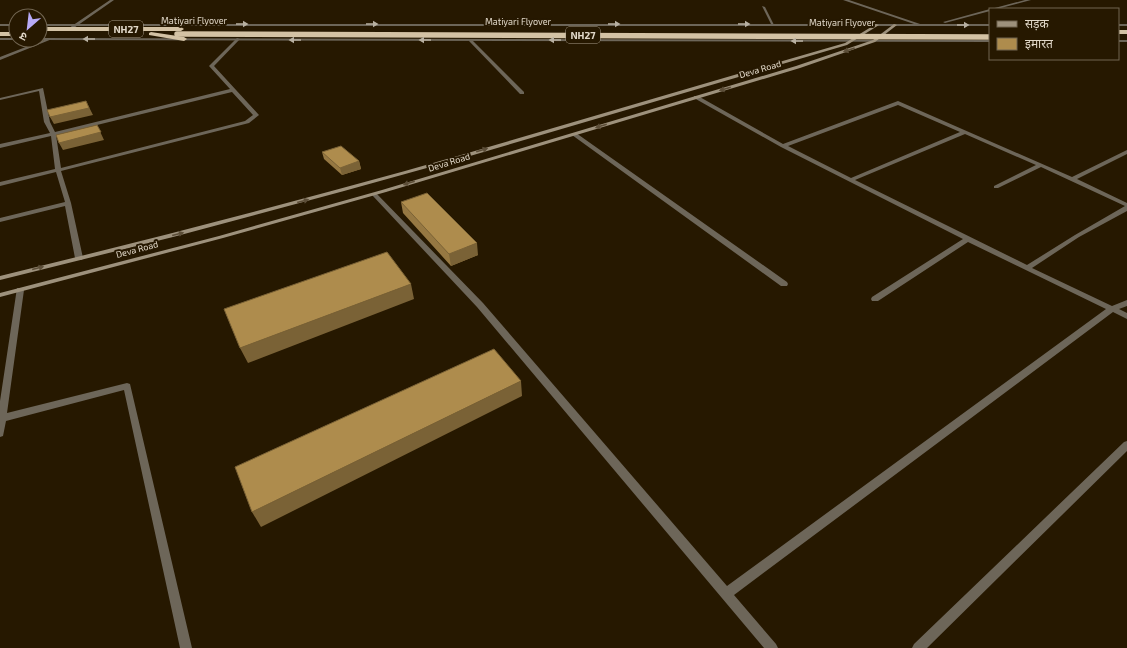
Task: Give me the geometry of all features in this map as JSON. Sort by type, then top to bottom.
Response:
[{"type":"highway","points":[[48,27],[59,25]]},
{"type":"highway","name":"NH27","points":[[48,29],[70,29]]},
{"type":"highway","name":"Matiyari Flyover","points":[[70,29],[989,36]]},
{"type":"highway","name":"Matiyari Flyover","points":[[147,34],[179,31],[989,32]]},
{"type":"highway","name":"NH27","points":[[48,34],[147,34]]},
{"type":"highway","points":[[147,34],[184,39]]},
{"type":"main road","name":"Deva Road","points":[[0,278],[179,234],[343,190],[608,114],[853,41],[877,25]]},
{"type":"main road","name":"Deva Road","points":[[0,295],[221,237],[374,194],[696,97],[798,68],[874,41],[895,25]]},
{"type":"street","points":[[70,29],[112,0]]},
{"type":"street","points":[[846,0],[921,25]]},
{"type":"street","points":[[998,8],[1030,0]]},
{"type":"street","points":[[763,7],[773,24]]},
{"type":"street","points":[[936,25],[989,10]]},
{"type":"street","points":[[48,25],[989,25]]},
{"type":"street","points":[[0,59],[50,39],[989,42]]},
{"type":"street","points":[[0,184],[248,122],[256,115],[211,66],[238,39]]},
{"type":"street","points":[[470,40],[522,93]]},
{"type":"street","points":[[0,98],[42,89],[47,122],[53,134],[58,170],[68,203],[80,258]]},
{"type":"street","points":[[0,146],[233,90]]},
{"type":"street","points":[[696,97],[783,146],[968,239],[1127,316]]},
{"type":"street","points":[[783,146],[898,104],[1073,179],[1127,206]]},
{"type":"street","points":[[850,180],[965,132]]},
{"type":"street","points":[[574,134],[784,284]]},
{"type":"street","points":[[1073,179],[1127,152]]},
{"type":"street","points":[[996,187],[1041,165]]},
{"type":"street","points":[[374,194],[480,306],[772,648]]},
{"type":"street","points":[[0,220],[68,203]]},
{"type":"street","points":[[1027,268],[1127,206]]},
{"type":"street","points":[[874,299],[968,239]]},
{"type":"street","points":[[0,433],[20,290]]},
{"type":"street","points":[[726,594],[1112,309],[1127,303]]},
{"type":"street","points":[[3,418],[126,386],[186,648]]},
{"type":"street","points":[[918,648],[1127,445]]},
{"type":"building","points":[[86,101],[89,108],[50,117],[47,110]]},
{"type":"building","points":[[97,125],[101,132],[59,143],[56,135]]},
{"type":"building","points":[[341,146],[359,161],[340,168],[322,152]]},
{"type":"building","points":[[427,193],[477,243],[449,254],[401,202]]},
{"type":"building","points":[[387,252],[411,284],[240,348],[224,309]]},
{"type":"building","points":[[494,349],[521,381],[252,512],[235,467]]}]
